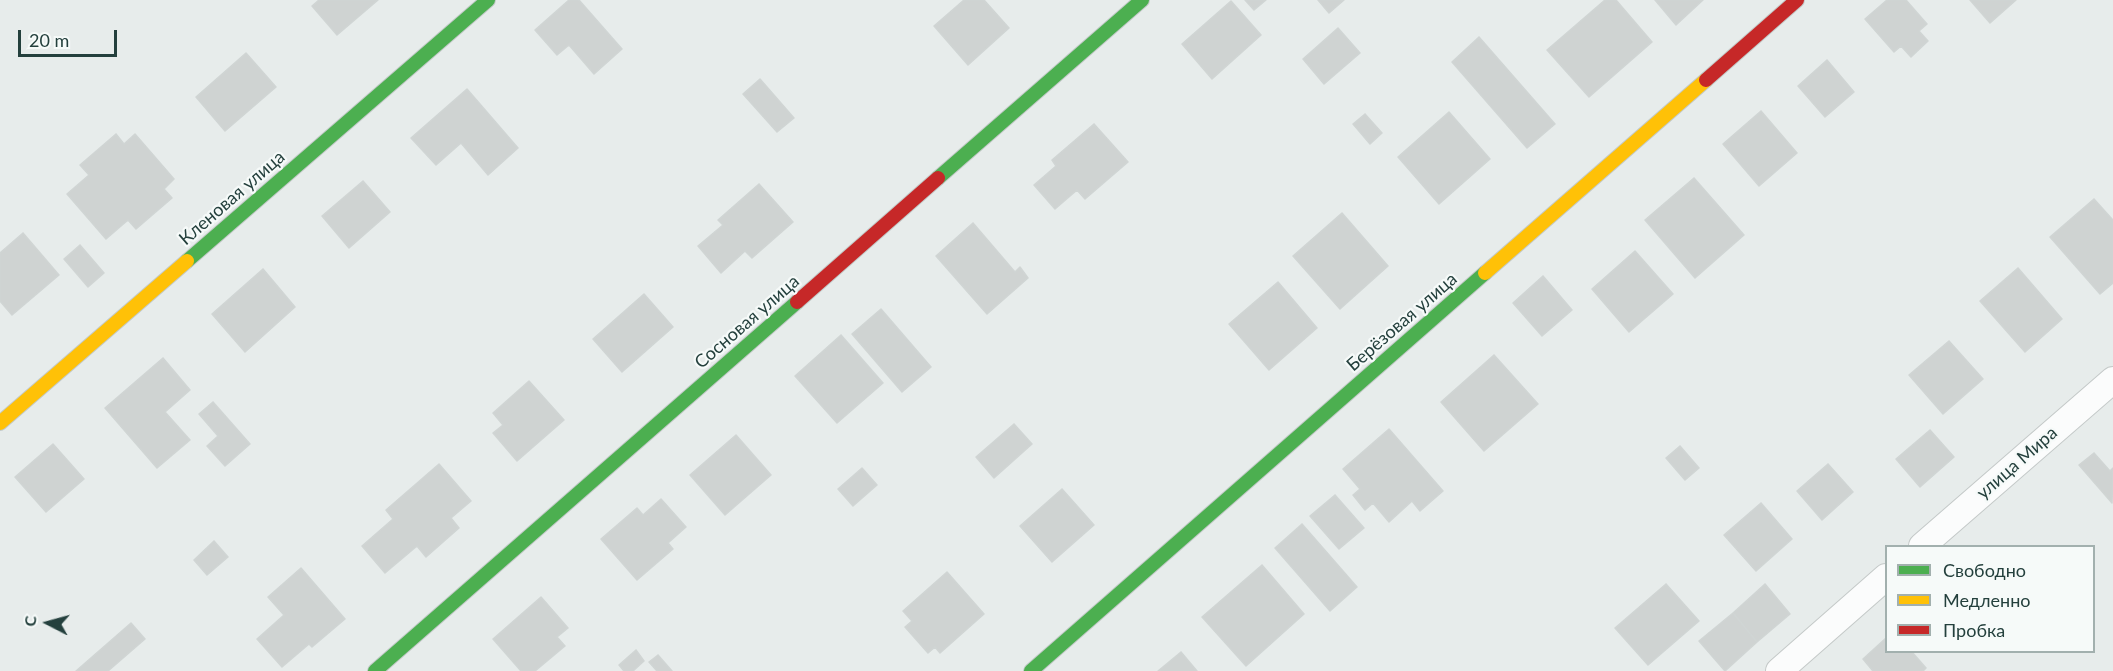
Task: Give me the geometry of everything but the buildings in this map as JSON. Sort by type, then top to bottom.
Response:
[{"type":"street","name":"Кленовая улица","points":[[0,423],[488,0]]},
{"type":"street","name":"Сосновая улица","points":[[375,671],[1142,0]]},
{"type":"street","name":"Берёзовая улица","points":[[1031,671],[1797,0]]},
{"type":"street","name":"улица Мира","points":[[1923,545],[2113,380]]},
{"type":"street","points":[[1779,671],[1885,579]]},
{"type":"traffic: fast","points":[[187,261],[488,0]]},
{"type":"traffic: fast","points":[[938,178],[1142,0]]},
{"type":"traffic: fast","points":[[1031,671],[1485,273]]},
{"type":"traffic: fast","points":[[375,671],[797,302]]},
{"type":"traffic: slow","points":[[1485,273],[1706,80]]},
{"type":"traffic: slow","points":[[0,423],[187,261]]},
{"type":"traffic: jam","points":[[1706,80],[1797,0]]},
{"type":"traffic: jam","points":[[797,302],[938,178]]}]
